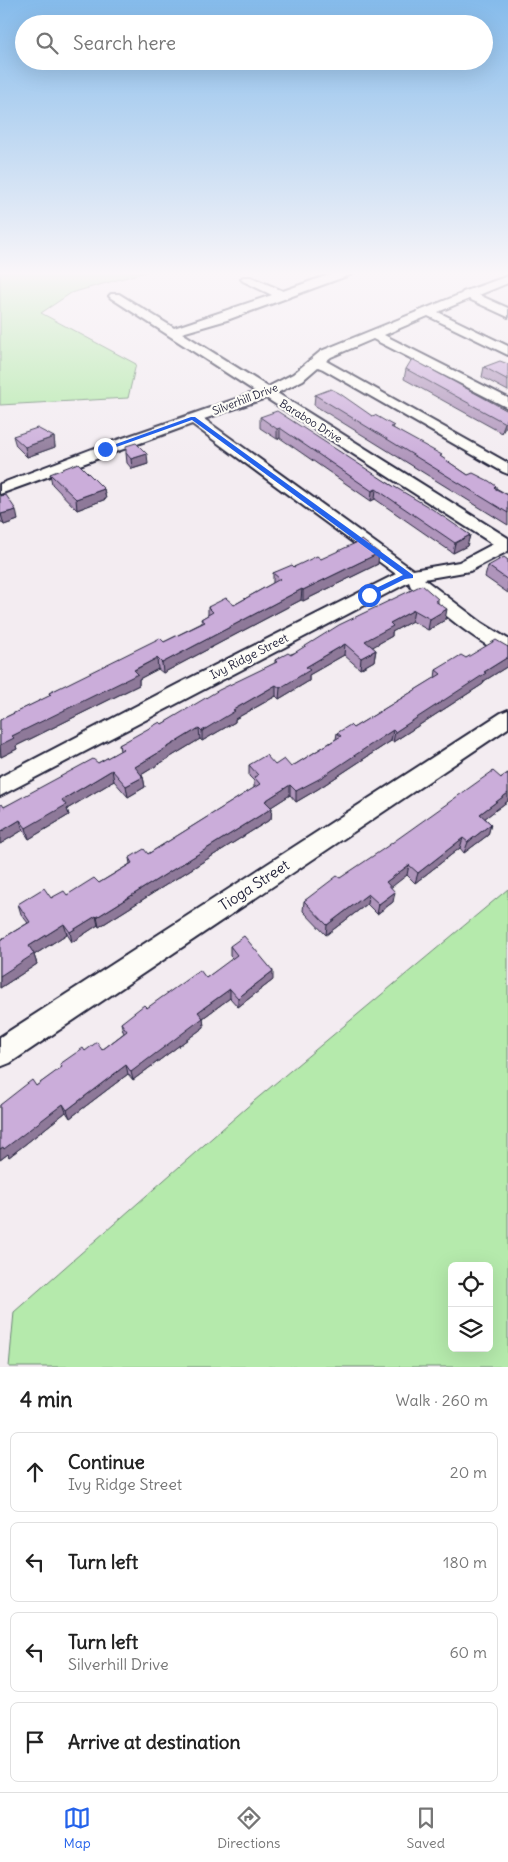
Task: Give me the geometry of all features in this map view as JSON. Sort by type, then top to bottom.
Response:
[{"type":"street","name":"Baraboo Drive","points":[[179,336],[507,545]]},
{"type":"street","name":"Silverhill Drive","points":[[0,489],[193,418],[267,393],[298,377],[326,354],[369,336]]},
{"type":"street","points":[[376,336],[508,404]]},
{"type":"street","points":[[476,336],[508,352]]},
{"type":"street","points":[[316,362],[328,366],[508,469]]},
{"type":"street","points":[[193,418],[475,627],[508,648]]},
{"type":"street","name":"Ivy Ridge Street","points":[[0,787],[184,689],[407,576],[464,566],[507,545]]},
{"type":"street","name":"Tioga Street","points":[[0,1053],[508,718]]},
{"type":"green space","points":[[0,336],[83,336],[136,364],[128,398],[0,405]]},
{"type":"green space","points":[[508,889],[508,1367],[9,1367],[14,1312],[254,1101]]},
{"type":"building","points":[[412,359],[508,411],[505,423],[406,369]]},
{"type":"building","points":[[500,361],[508,364],[508,380],[484,367]]},
{"type":"building","points":[[331,389],[372,416],[375,415],[394,426],[391,427],[442,455],[440,456],[468,475],[473,473],[489,481],[496,486],[494,488],[508,495],[508,513],[315,395]]},
{"type":"building","points":[[277,411],[470,535],[455,543],[376,489],[372,491],[280,428],[277,429],[260,417]]},
{"type":"building","points":[[37,428],[54,437],[25,447],[13,436]]},
{"type":"building","points":[[136,443],[147,454],[131,459],[126,453],[126,446]]},
{"type":"building","points":[[78,463],[104,489],[76,499],[50,474]]},
{"type":"building","points":[[6,495],[16,510],[1,514],[0,496]]},
{"type":"building","points":[[362,540],[379,553],[302,589],[162,663],[157,658],[134,670],[138,674],[12,736],[14,738],[0,745],[0,720],[51,695],[49,693],[160,638],[164,642],[205,622],[201,619],[213,612],[208,607],[226,598],[234,605],[280,579],[273,573],[292,565],[294,567],[317,556],[321,559]]},
{"type":"building","points":[[504,557],[508,560],[508,580],[488,566]]},
{"type":"building","points":[[422,585],[438,599],[435,601],[447,609],[430,619],[414,610],[390,623],[393,626],[365,641],[376,650],[361,658],[345,644],[306,667],[310,670],[280,688],[276,685],[202,731],[199,728],[135,767],[143,777],[126,786],[112,770],[62,800],[66,805],[26,828],[20,820],[0,832],[0,806],[2,804],[4,807],[93,759],[98,763],[123,749],[119,745],[160,722],[162,724],[219,690],[277,662],[275,660],[288,653],[291,655],[339,625]]},
{"type":"building","points":[[496,640],[508,647],[508,657],[484,672],[486,673],[395,732],[393,730],[319,779],[296,791],[290,785],[265,801],[272,808],[97,917],[70,932],[64,924],[29,946],[34,954],[0,976],[0,940],[30,922],[18,904],[44,888],[51,898],[64,891],[67,895],[94,878],[99,883],[132,863],[129,858],[144,849],[148,854],[260,784],[254,777],[258,775],[249,765],[266,755],[275,765],[284,759],[291,767],[341,736],[337,733],[350,725],[353,728],[441,674],[436,670],[461,655],[466,658]]},
{"type":"building","points":[[493,771],[501,778],[508,773],[508,793],[480,814],[491,824],[468,842],[463,838],[418,873],[409,865],[386,882],[395,892],[379,904],[368,894],[327,925],[304,901],[337,876],[340,878],[382,850]]},
{"type":"building","points":[[244,936],[273,971],[238,998],[230,989],[198,1012],[203,1018],[131,1072],[126,1065],[67,1110],[63,1104],[4,1149],[3,1147],[0,1149],[0,1105],[32,1080],[36,1086],[62,1067],[60,1064],[83,1048],[85,1051],[97,1042],[102,1050],[127,1031],[121,1023],[144,1005],[147,1008],[200,970],[206,978],[237,955],[230,946]]},
{"type":"route","points":[[105,449],[193,418],[410,576],[404,577],[369,595]]}]
